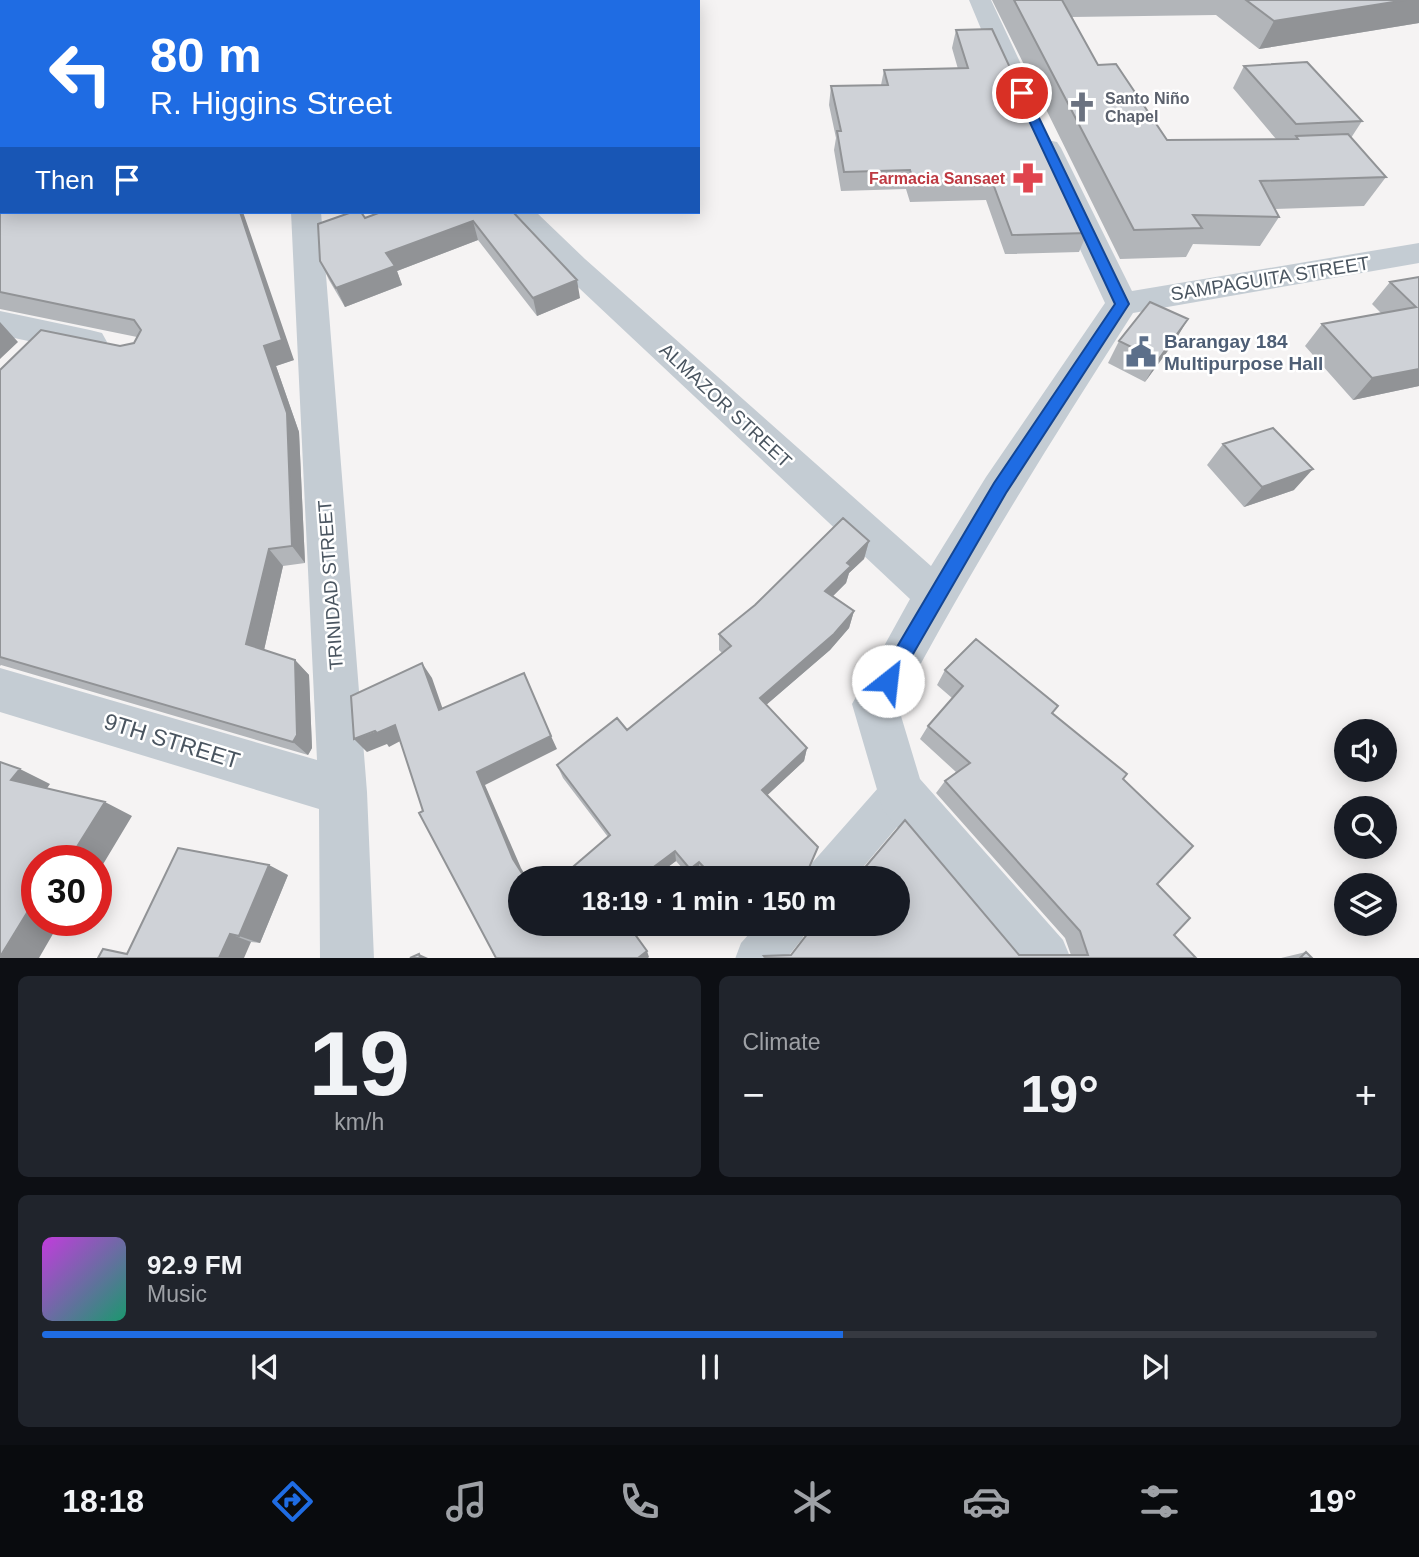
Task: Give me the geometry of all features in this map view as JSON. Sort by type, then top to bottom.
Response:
[{"type":"street","points":[[980,0],[1122,304],[1000,488],[936,594],[875,704],[900,793],[1044,958]]},
{"type":"street","name":"TRINIDAD STREET","points":[[306,214],[343,792],[347,958]]},
{"type":"street","name":"ALMAZOR STREET","points":[[521,214],[905,570],[936,594]]},
{"type":"street","name":"SAMPAGUITA STREET","points":[[1122,304],[1419,253]]},
{"type":"street","points":[[0,323],[124,349]]},
{"type":"street","points":[[25,358],[50,333]]},
{"type":"street","name":"9TH STREET","points":[[0,690],[343,792]]},
{"type":"street","points":[[837,866],[900,793]]},
{"type":"street","points":[[757,958],[776,936]]},
{"type":"building","points":[[1014,0],[1062,0],[1098,65],[1116,64],[1167,140],[1298,139],[1296,136],[1348,134],[1386,177],[1260,181],[1279,217],[1193,215],[1202,228],[1134,230]]},
{"type":"building","points":[[1246,0],[1406,0],[1274,21]]},
{"type":"building","points":[[992,29],[1087,233],[1012,235],[992,181],[914,183],[910,170],[844,172],[837,131],[841,131],[831,86],[888,85],[884,70],[968,68],[956,30]]},
{"type":"building","points":[[1307,62],[1362,121],[1296,124],[1244,66]]},
{"type":"building","points":[[0,214],[241,214],[282,340],[264,346],[287,413],[292,546],[269,549],[246,644],[295,660],[297,735],[293,742],[0,657],[0,370],[41,330],[120,346],[134,343],[141,330],[134,320],[0,292]]},
{"type":"building","points":[[346,214],[362,214],[365,218],[376,214],[515,214],[577,280],[533,298],[473,221],[386,253],[395,266],[336,288],[320,261],[318,224]]},
{"type":"building","points":[[1419,277],[1419,369],[1372,378],[1322,324],[1416,307],[1390,282]]},
{"type":"building","points":[[1150,302],[1188,319],[1158,360],[1119,341]]},
{"type":"building","points":[[1273,428],[1313,469],[1262,487],[1223,444]]},
{"type":"building","points":[[843,518],[869,541],[847,563],[851,566],[825,591],[854,611],[834,634],[760,698],[807,748],[762,790],[818,847],[810,866],[703,866],[699,862],[688,866],[675,851],[655,866],[574,866],[610,835],[557,765],[617,718],[627,730],[731,646],[719,634],[755,605]]},
{"type":"building","points":[[976,639],[1058,706],[1052,713],[1127,774],[1123,779],[1193,846],[1157,884],[1190,918],[1174,935],[1196,958],[764,956],[791,955],[806,936],[910,936],[910,866],[866,866],[905,820],[1019,955],[1088,955],[1080,931],[945,781],[970,763],[928,726],[963,686],[945,670]]},
{"type":"building","points":[[422,663],[439,710],[524,673],[551,736],[477,772],[517,866],[508,866],[508,936],[636,936],[647,951],[638,958],[496,958],[419,813],[423,811],[395,725],[354,739],[351,696]]},
{"type":"building","points":[[0,762],[20,769],[11,780],[105,802],[78,845],[21,845],[21,923],[0,957]]},
{"type":"building","points":[[178,848],[269,865],[239,936],[230,934],[219,958],[98,958],[103,949],[127,954]]},
{"type":"building","points":[[1306,952],[1312,958],[1300,958]]},
{"type":"place","name":"Santo Niño Chapel","points":[[1082,107]]},
{"type":"place","name":"Farmacia Sansaet","points":[[1028,178]]},
{"type":"place","name":"Barangay 184 Multipurpose Hall","points":[[1141,352]]},
{"type":"route","points":[[888,681],[926,611],[1000,488],[1122,304],[1022,93]]}]
